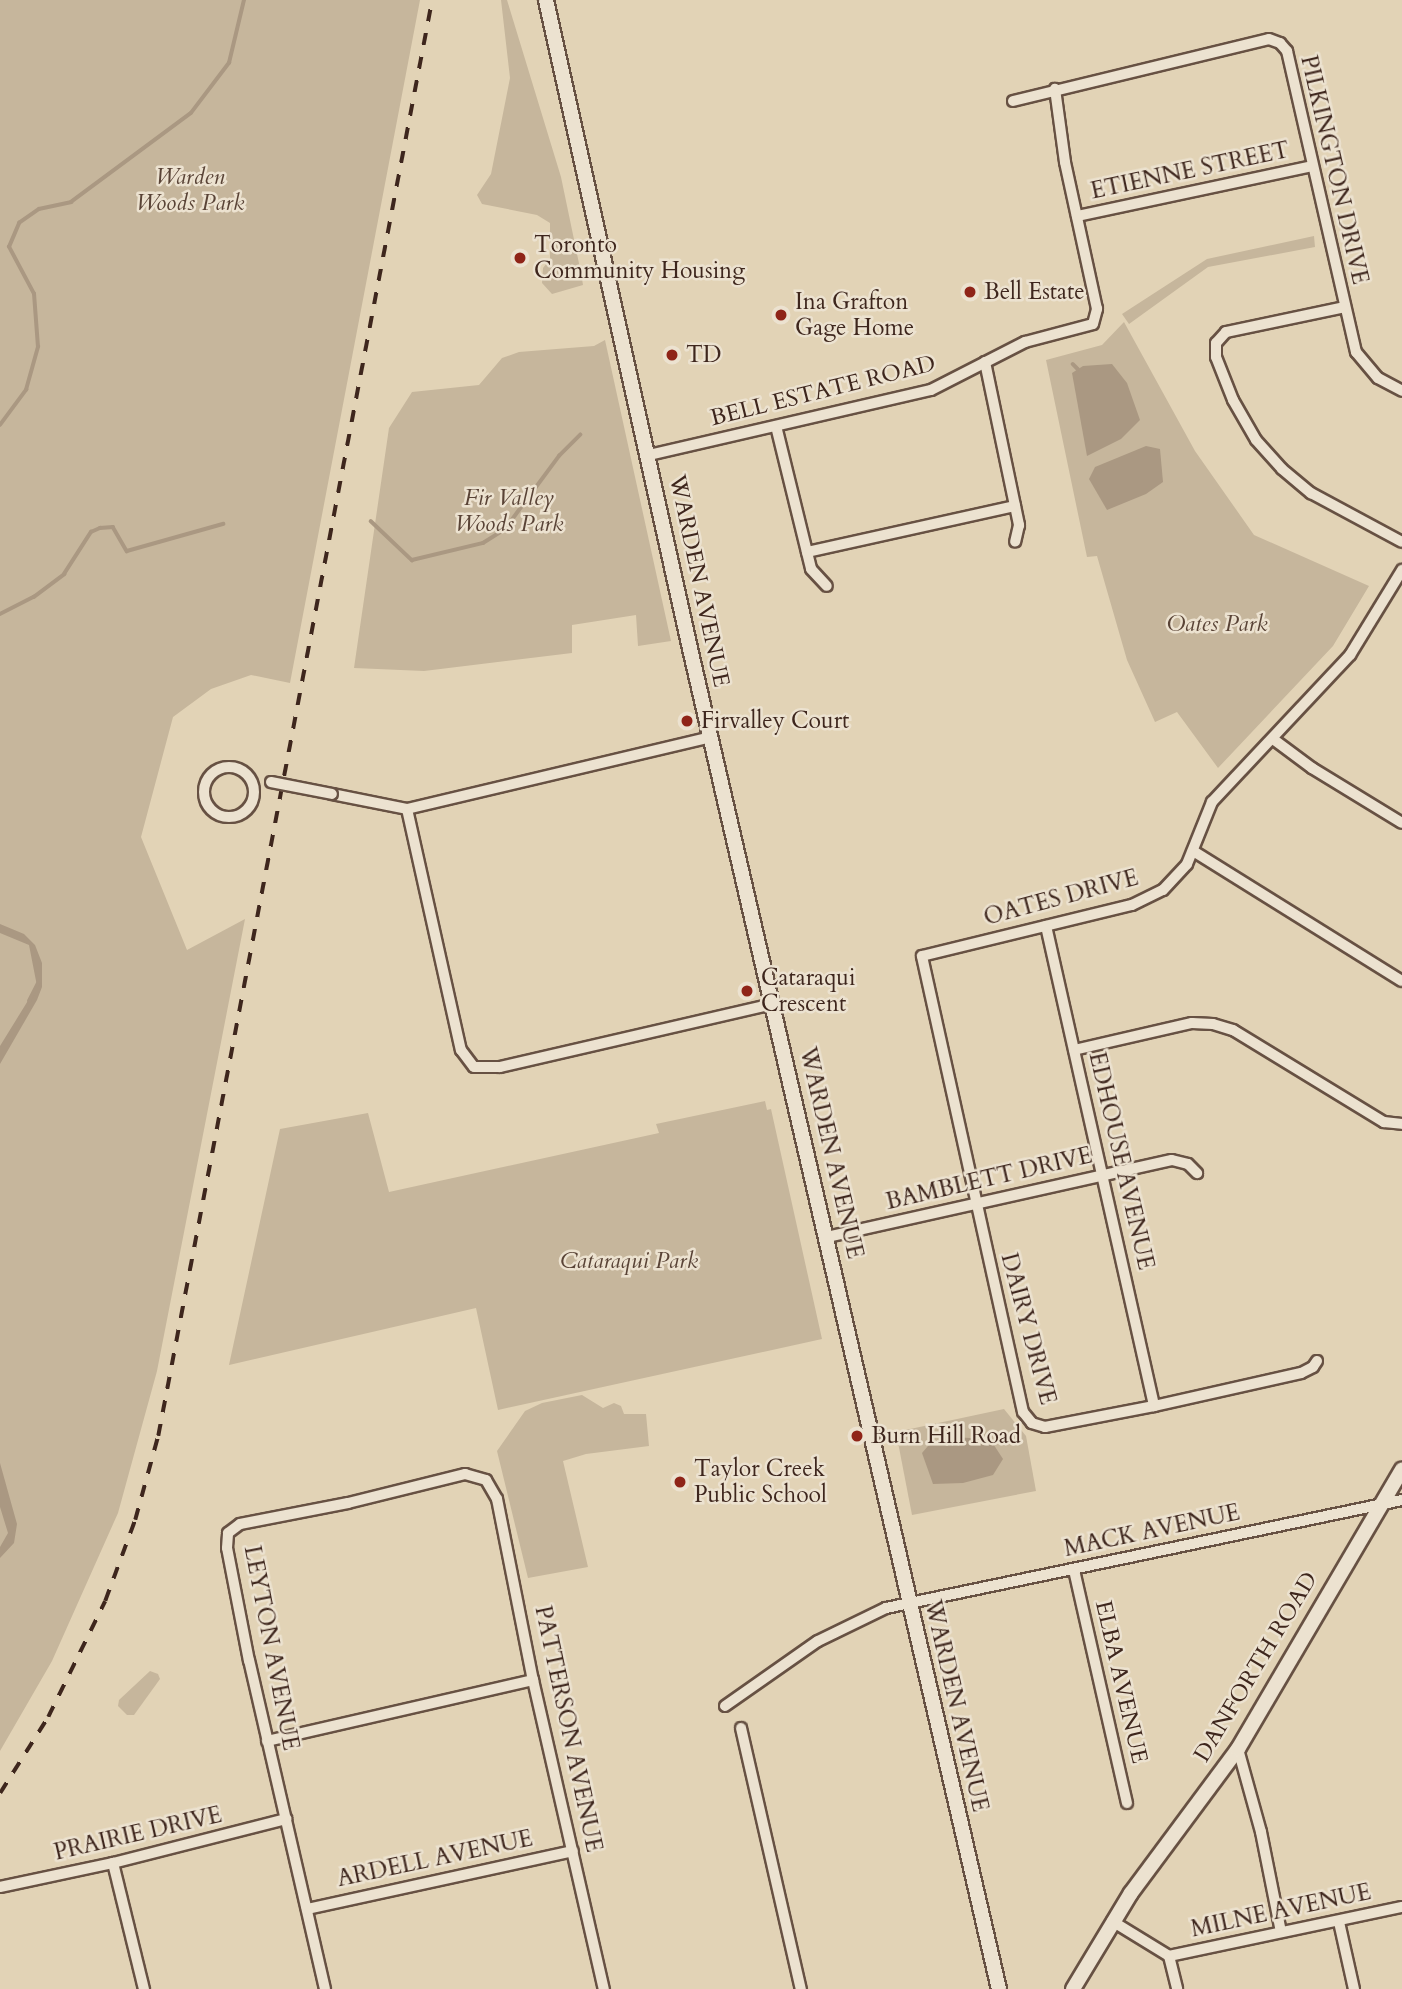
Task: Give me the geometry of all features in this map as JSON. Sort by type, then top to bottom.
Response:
[{"type":"main road","name":"WARDEN AVENUE","points":[[546,0],[711,737],[999,1989]]},
{"type":"main road","name":"DANFORTH ROAD","points":[[1073,1989],[1112,1921],[1238,1749],[1402,1469]]},
{"type":"street","name":"PILKINGTON DRIVE","points":[[1013,102],[1055,89],[1269,39],[1280,43],[1287,51],[1356,352],[1378,379],[1402,391]]},
{"type":"street","name":"BELL ESTATE ROAD","points":[[649,455],[931,390],[1025,342],[1093,324],[1097,309],[1065,162],[1055,89]]},
{"type":"street","name":"ETIENNE STREET","points":[[1077,216],[1312,166]]},
{"type":"street","points":[[1345,307],[1226,332],[1216,343],[1216,357],[1233,400],[1256,440],[1282,469],[1311,493],[1402,542]]},
{"type":"street","points":[[985,362],[1019,525],[1015,542]]},
{"type":"street","points":[[776,426],[811,569],[827,586]]},
{"type":"street","points":[[807,552],[1015,506]]},
{"type":"street","points":[[1400,817],[1312,768],[1273,738],[1350,655],[1402,570]]},
{"type":"street","points":[[250,778],[254,794],[248,809],[241,814],[221,816],[206,804],[205,785],[213,772],[233,767],[250,778],[407,809],[711,737]]},
{"type":"street","name":"OATES DRIVE","points":[[922,956],[1132,905],[1163,890],[1178,877],[1193,851],[1212,802],[1273,738]]},
{"type":"street","points":[[407,809],[461,1050],[474,1067],[500,1067],[773,1004]]},
{"type":"street","points":[[1193,851],[1402,981]]},
{"type":"street","name":"EDHOUSE AVENUE","points":[[1046,926],[1154,1406]]},
{"type":"street","name":"DAIRY DRIVE","points":[[922,956],[975,1205],[1023,1412],[1032,1423],[1045,1427],[1154,1406],[1301,1373],[1313,1367],[1317,1361]]},
{"type":"street","points":[[1074,1050],[1192,1023],[1213,1024],[1233,1030],[1384,1122],[1402,1124]]},
{"type":"street","name":"BAMBLETT DRIVE","points":[[827,1237],[1172,1160],[1188,1164],[1197,1173]]},
{"type":"street","name":"LEYTON AVENUE","points":[[325,1989],[267,1741],[227,1548],[228,1533],[240,1524],[348,1503],[465,1474],[486,1480]]},
{"type":"street","name":"PATTERSON AVENUE","points":[[486,1480],[497,1499],[533,1679],[604,1989]]},
{"type":"street","name":"MACK AVENUE","points":[[910,1603],[1402,1500]]},
{"type":"street","name":"ELBA AVENUE","points":[[1074,1570],[1127,1803]]},
{"type":"street","points":[[725,1706],[818,1641],[886,1608],[910,1603]]},
{"type":"street","points":[[267,1741],[533,1679]]},
{"type":"street","points":[[741,1728],[801,1989]]},
{"type":"street","points":[[1238,1749],[1261,1832],[1281,1932]]},
{"type":"street","name":"PRAIRIE DRIVE","points":[[0,1887],[113,1863],[286,1819]]},
{"type":"street","name":"ARDELL AVENUE","points":[[307,1909],[573,1851]]},
{"type":"street","points":[[113,1863],[144,1989]]},
{"type":"street","name":"MILNE AVENUE","points":[[1169,1956],[1402,1907]]},
{"type":"street","points":[[1112,1921],[1169,1956],[1177,1989]]},
{"type":"street","points":[[1339,1922],[1354,1989]]},
{"type":"green space","name":"Warden Woods Park","points":[[0,0],[420,0],[290,683],[251,675],[211,689],[173,717],[141,837],[187,950],[245,919],[157,1371],[118,1513],[52,1661],[0,1751]]},
{"type":"green space","points":[[501,0],[507,0],[561,177],[581,273],[583,285],[552,294],[542,283],[543,268],[550,259],[550,223],[537,215],[482,204],[477,195],[491,174],[510,78]]},
{"type":"green space","points":[[1314,236],[1315,247],[1208,267],[1129,324],[1122,314],[1207,259]]},
{"type":"green space","name":"Oates Park","points":[[1124,322],[1195,451],[1254,535],[1369,586],[1333,646],[1218,768],[1177,712],[1155,722],[1127,660],[1097,556],[1087,557],[1046,360],[1102,345]]},
{"type":"green space","name":"Fir Valley Woods Park","points":[[605,340],[671,641],[638,646],[636,615],[572,625],[572,653],[424,671],[354,668],[389,428],[412,392],[479,385],[502,358],[519,352],[594,346]]},
{"type":"green space","name":"Cataraqui Park","points":[[765,1101],[767,1110],[771,1109],[822,1339],[498,1410],[476,1308],[229,1365],[280,1129],[368,1113],[389,1192],[659,1133],[656,1124]]},
{"type":"green space","points":[[582,1395],[603,1408],[614,1403],[621,1406],[624,1414],[646,1414],[649,1446],[586,1454],[563,1461],[588,1567],[528,1578],[497,1451],[525,1411],[542,1403]]},
{"type":"green space","points":[[1004,1409],[1026,1436],[1036,1491],[912,1515],[896,1432]]},
{"type":"green space","points":[[150,1671],[158,1674],[160,1679],[134,1715],[127,1715],[118,1706],[119,1700]]},
{"type":"shaded area","points":[[1112,364],[1127,383],[1140,420],[1121,439],[1087,456],[1072,373],[1083,366]]},
{"type":"shaded area","points":[[1146,446],[1160,449],[1163,482],[1146,494],[1107,510],[1089,479],[1095,467]]},
{"type":"shaded area","points":[[0,924],[24,934],[35,945],[42,963],[42,987],[0,1064],[0,1046],[37,986],[29,945],[0,933]]},
{"type":"shaded area","points":[[951,1437],[990,1439],[1003,1459],[993,1475],[963,1483],[933,1484],[922,1453],[928,1446]]},
{"type":"shaded area","points":[[0,1463],[17,1524],[14,1543],[0,1558],[0,1547],[8,1533],[0,1507]]},
{"type":"waterway","points":[[0,425],[26,390],[38,347],[34,294],[9,247],[19,223],[39,209],[71,202],[191,113],[229,63],[244,0]]},
{"type":"waterway","points":[[1073,364],[1078,369]]},
{"type":"waterway","points":[[371,521],[412,560],[483,543],[505,529],[559,456],[580,435]]},
{"type":"waterway","points":[[0,614],[34,597],[64,574],[91,532],[100,528],[113,527],[127,551],[223,524]]},
{"type":"waterway","points":[[29,1001],[38,983]]},
{"type":"railway","points":[[0,1793],[48,1717],[105,1601],[135,1520],[158,1436],[432,0]]},
{"type":"place","name":"Toronto Community Housing","points":[[520,258]]},
{"type":"place","name":"Bell Estate","points":[[970,292]]},
{"type":"place","name":"Ina Grafton Gage Home","points":[[781,315]]},
{"type":"place","name":"TD","points":[[672,355]]},
{"type":"place","name":"Firvalley Court","points":[[687,721]]},
{"type":"place","name":"Cataraqui Crescent","points":[[747,991]]},
{"type":"place","name":"Burn Hill Road","points":[[857,1436]]},
{"type":"place","name":"Taylor Creek Public School","points":[[680,1482]]}]
